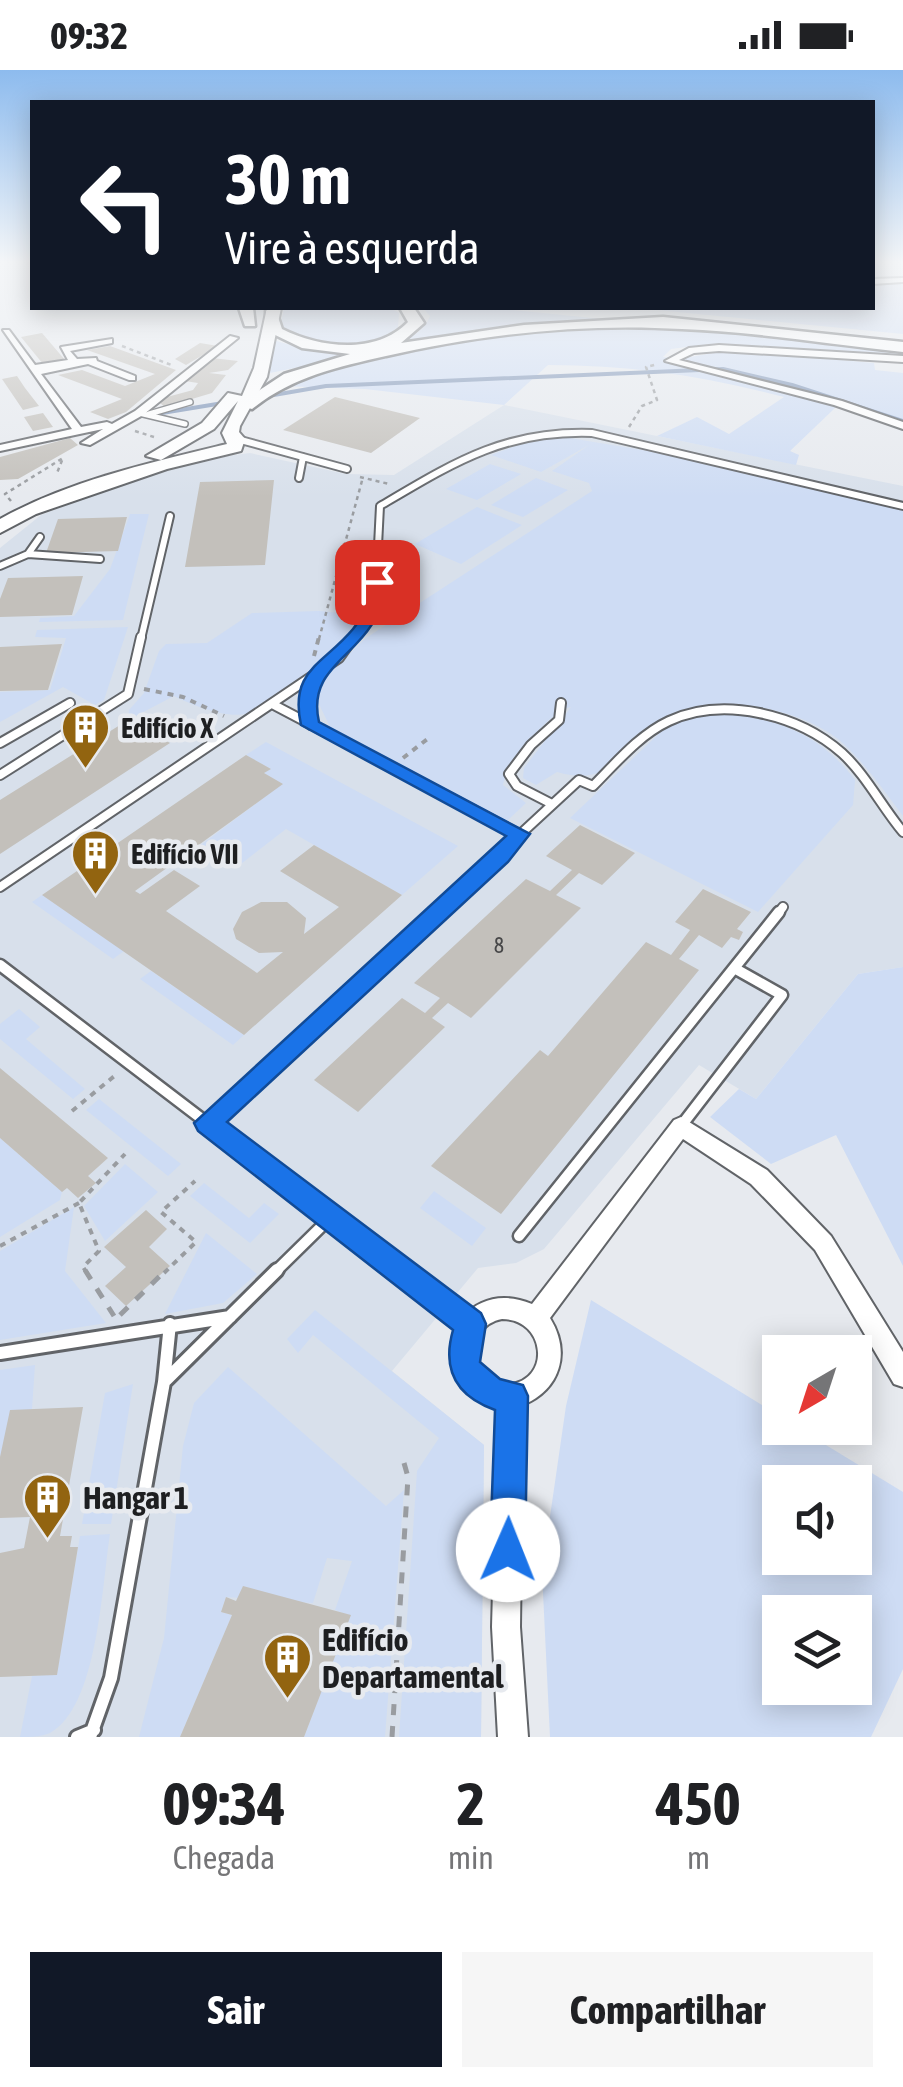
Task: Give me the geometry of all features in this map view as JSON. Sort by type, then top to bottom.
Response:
[{"type":"highway","points":[[293,341],[346,348],[380,341]]},
{"type":"highway","points":[[246,406],[270,384],[298,372],[433,341]]},
{"type":"highway","points":[[843,341],[903,347]]},
{"type":"main road","points":[[5,496],[94,479],[161,454],[230,403],[248,373],[254,341]]},
{"type":"main road","points":[[232,441],[232,420],[246,406],[261,374],[264,341]]},
{"type":"main road","points":[[190,432],[232,441]]},
{"type":"main road","points":[[190,432],[188,450],[206,454]]},
{"type":"main road","points":[[0,526],[42,506],[160,464],[206,454],[232,441]]},
{"type":"street","points":[[12,341],[78,431]]},
{"type":"street","points":[[74,360],[64,349],[108,341]]},
{"type":"street","points":[[86,443],[143,414],[229,341]]},
{"type":"street","points":[[672,360],[692,350],[720,348],[903,359]]},
{"type":"street","points":[[34,370],[74,360],[91,362],[132,378]]},
{"type":"street","points":[[672,360],[838,403],[903,426]]},
{"type":"street","points":[[34,370],[91,362]]},
{"type":"street","points":[[0,448],[120,424]]},
{"type":"street","points":[[535,1318],[680,1126],[759,1177],[823,1242],[903,1375]]},
{"type":"street","points":[[508,1308],[535,1318],[550,1344],[547,1372],[539,1384],[512,1396],[494,1394],[467,1372],[462,1355],[470,1324],[481,1314],[508,1308]]},
{"type":"street","points":[[512,1396],[506,1627],[513,1737]]},
{"type":"lane","points":[[143,414],[190,402]]},
{"type":"lane","points":[[143,414],[190,432]]},
{"type":"lane","points":[[0,888],[274,706],[338,658],[375,606],[380,506],[477,449],[511,436],[570,431],[615,438],[903,506]]},
{"type":"lane","points":[[232,441],[347,469]]},
{"type":"lane","points":[[232,441],[265,448]]},
{"type":"lane","points":[[299,478],[303,458]]},
{"type":"lane","points":[[0,775],[128,694],[170,516]]},
{"type":"lane","points":[[28,554],[40,537]]},
{"type":"lane","points":[[0,566],[28,554],[100,559]]},
{"type":"lane","points":[[310,725],[305,702],[311,680]]},
{"type":"lane","points":[[0,744],[70,702]]},
{"type":"lane","points":[[552,804],[517,786],[509,774],[531,745],[558,720],[561,703]]},
{"type":"lane","points":[[274,706],[519,834]]},
{"type":"lane","points":[[208,1123],[579,780],[593,786],[648,734],[670,720],[723,710],[758,714],[824,738],[845,756],[903,832]]},
{"type":"lane","points":[[0,761],[11,768]]},
{"type":"lane","points":[[519,1236],[782,907]]},
{"type":"lane","points":[[0,965],[470,1324]]},
{"type":"lane","points":[[680,1126],[782,994],[734,968]]},
{"type":"lane","points":[[164,1382],[330,1217]]},
{"type":"lane","points":[[0,1353],[230,1317]]},
{"type":"lane","points":[[76,1737],[92,1734],[111,1678],[164,1382],[170,1324]]},
{"type":"path","points":[[108,341],[178,367]]},
{"type":"path","points":[[615,438],[641,414],[642,406],[656,400],[646,366],[672,360]]},
{"type":"path","points":[[120,424],[158,438]]},
{"type":"path","points":[[352,476],[408,489]]},
{"type":"path","points":[[311,680],[316,636],[364,477]]},
{"type":"path","points":[[142,689],[183,697],[229,716]]},
{"type":"path","points":[[392,767],[430,737]]},
{"type":"path","points":[[72,1111],[104,1084]]},
{"type":"path","points":[[0,1246],[78,1203],[125,1154]]},
{"type":"path","points":[[78,1203],[99,1251],[83,1266],[116,1319],[196,1242],[161,1212],[195,1181]]},
{"type":"path","points":[[392,1737],[408,1477],[404,1462]]},
{"type":"shaded area","points":[[274,341],[334,350],[382,347],[403,341],[427,341],[270,373]]},
{"type":"shaded area","points":[[318,341],[366,341],[355,343]]},
{"type":"shaded area","points":[[447,341],[804,341],[903,351],[903,357],[694,346],[671,349],[663,357],[679,359],[730,350],[874,363],[875,370],[903,373],[903,430],[836,407],[790,451],[799,455],[796,465],[657,436],[697,417],[729,434],[784,397],[667,373],[548,365],[504,405],[365,389],[281,386],[290,378]]},
{"type":"shaded area","points":[[504,405],[903,486],[903,967],[858,974],[756,1099],[699,1065],[544,1249],[516,1263],[478,1268],[392,1371],[484,1445],[481,1737],[0,1737],[0,548],[41,515],[180,462],[250,453],[346,474],[394,475]]},
{"type":"shaded area","points":[[570,438],[648,451],[903,508],[903,816],[865,766],[838,739],[801,719],[755,706],[731,704],[686,710],[653,730],[605,770],[576,776],[557,772],[536,785],[523,778],[524,768],[571,707],[562,710],[531,738],[506,775],[503,785],[526,803],[507,821],[332,731],[316,698],[322,680],[366,638],[592,491],[589,483],[552,471],[589,445],[541,472],[491,455],[535,439]]},
{"type":"shaded area","points":[[490,464],[521,474],[477,500],[446,489]]},
{"type":"shaded area","points":[[536,478],[568,490],[523,517],[491,505]]},
{"type":"shaded area","points":[[477,507],[522,525],[461,564],[415,544]]},
{"type":"shaded area","points":[[130,514],[149,514],[123,620],[39,622],[40,618],[74,616],[110,569]]},
{"type":"shaded area","points":[[319,611],[362,615],[341,644],[282,697],[249,713],[231,715],[174,696],[128,720],[129,710],[144,693],[159,651],[166,644],[207,643],[252,613]]},
{"type":"shaded area","points":[[128,627],[104,700],[95,705],[63,687],[0,722],[0,692],[50,690],[66,638],[35,637],[37,630]]},
{"type":"shaded area","points":[[728,714],[766,720],[799,733],[829,752],[855,780],[853,805],[758,912],[570,818],[666,727],[687,715]]},
{"type":"shaded area","points":[[266,742],[458,846],[402,895],[286,829],[237,867],[201,845],[282,784],[264,773],[270,769],[246,755]]},
{"type":"shaded area","points":[[42,895],[124,951],[113,959],[32,902]]},
{"type":"shaded area","points":[[903,967],[903,1266],[836,1135],[771,1164],[710,1117],[739,1089],[756,1099],[858,974]]},
{"type":"shaded area","points":[[151,971],[244,1035],[233,1045],[140,979]]},
{"type":"shaded area","points":[[19,1009],[40,1027],[26,1039],[85,1089],[73,1099],[0,1039],[0,1024]]},
{"type":"shaded area","points":[[99,1099],[181,1164],[168,1176],[86,1110]]},
{"type":"shaded area","points":[[0,1138],[62,1192],[60,1200],[0,1237]]},
{"type":"shaded area","points":[[125,1164],[158,1192],[105,1241],[84,1206]]},
{"type":"shaded area","points":[[204,1183],[249,1218],[264,1203],[279,1214],[250,1243],[190,1196]]},
{"type":"shaded area","points":[[434,1191],[486,1228],[472,1246],[420,1208]]},
{"type":"shaded area","points":[[74,1207],[65,1271],[106,1323],[0,1340],[0,1251]]},
{"type":"shaded area","points":[[206,1233],[257,1274],[223,1303],[165,1314]]},
{"type":"shaded area","points":[[591,1300],[762,1405],[762,1445],[826,1445],[859,1465],[762,1465],[762,1575],[872,1575],[872,1473],[903,1492],[903,1669],[871,1737],[550,1737],[542,1572],[566,1406]]},
{"type":"shaded area","points":[[315,1310],[484,1445],[481,1737],[399,1737],[417,1471],[439,1438],[313,1335],[298,1353],[287,1339]]},
{"type":"shaded area","points":[[35,1365],[32,1409],[0,1457],[0,1370]]},
{"type":"shaded area","points":[[228,1367],[386,1506],[404,1490],[385,1737],[304,1737],[350,1616],[335,1610],[352,1561],[327,1558],[313,1603],[226,1597],[221,1612],[232,1615],[180,1737],[139,1737],[164,1638],[183,1446],[194,1403]]},
{"type":"shaded area","points":[[133,1384],[111,1524],[82,1524],[105,1393]]},
{"type":"shaded area","points":[[110,1534],[95,1642],[78,1698],[66,1719],[50,1733],[20,1737],[32,1676],[57,1674],[80,1536]]},
{"type":"building","points":[[24,341],[49,341],[65,360],[43,364]]},
{"type":"building","points":[[200,343],[218,346],[186,365],[175,359]]},
{"type":"building","points":[[110,346],[176,370],[126,412],[108,419],[90,412],[122,399],[58,375],[82,370],[125,386],[155,374],[87,350]]},
{"type":"building","points":[[212,358],[238,361],[228,370],[209,373],[226,375],[212,393],[165,407],[156,400],[193,390],[198,383],[185,381]]},
{"type":"building","points":[[17,376],[39,406],[23,410],[2,379]]},
{"type":"building","points":[[335,397],[420,418],[371,453],[283,430]]},
{"type":"building","points":[[43,413],[53,427],[33,431],[24,417]]},
{"type":"building","points":[[70,438],[78,445],[18,479],[0,480],[0,457]]},
{"type":"building","points":[[274,480],[265,565],[185,567],[200,482]]},
{"type":"building","points":[[127,517],[118,551],[46,553],[58,519]]},
{"type":"building","points":[[83,576],[72,615],[0,617],[0,599],[8,578]]},
{"type":"building","points":[[62,644],[48,690],[0,691],[0,647]]},
{"type":"building","name":"Edifício X","points":[[128,720],[170,743],[0,854],[0,800]]},
{"type":"building","name":"Edifício VII","points":[[246,755],[271,769],[264,773],[283,784],[135,891],[140,894],[174,870],[200,886],[166,911],[257,973],[283,952],[259,953],[236,939],[233,929],[242,912],[261,902],[287,902],[306,918],[304,934],[339,907],[280,871],[314,845],[402,895],[244,1035],[42,895]]},
{"type":"building","points":[[580,825],[635,853],[602,885],[579,873],[556,895],[581,908],[471,1018],[448,1003],[432,1018],[445,1027],[358,1112],[314,1080],[402,998],[425,1013],[440,998],[414,983],[526,879],[550,891],[572,870],[546,856]]},
{"type":"building","points":[[703,889],[751,912],[737,929],[743,932],[739,940],[731,937],[722,948],[699,935],[679,959],[699,970],[501,1214],[431,1166],[540,1050],[548,1056],[646,942],[671,955],[690,930],[675,922]]},
{"type":"building","points":[[0,1068],[108,1158],[88,1176],[96,1183],[78,1198],[67,1188],[62,1192],[0,1138]]},
{"type":"building","points":[[146,1210],[167,1229],[149,1247],[170,1266],[126,1306],[105,1286],[126,1267],[104,1247]]},
{"type":"building","name":"Hangar 1","points":[[83,1407],[60,1536],[72,1536],[70,1547],[78,1547],[57,1675],[0,1677],[0,1553],[24,1548],[30,1517],[0,1518],[0,1457],[10,1410]]},
{"type":"building","points":[[243,1586],[351,1615],[304,1737],[180,1737],[232,1615],[221,1612],[226,1597],[236,1601]]},
{"type":"waterway","points":[[268,396],[326,386],[723,369],[792,385],[903,421]]},
{"type":"waterway","points":[[156,414],[223,403]]},
{"type":"place","name":"Edifício X","points":[[86,770]]},
{"type":"place","name":"Edifício VII","points":[[96,896]]},
{"type":"place","name":"Hangar 1","points":[[48,1540]]},
{"type":"place","name":"Edifício Departamental","points":[[287,1700]]},
{"type":"route","points":[[377,582],[375,606],[362,630],[338,658],[311,680],[305,702],[310,725],[519,834],[507,851],[208,1123],[470,1324],[463,1338],[467,1372],[478,1386],[494,1394],[512,1396],[508,1550]]}]
